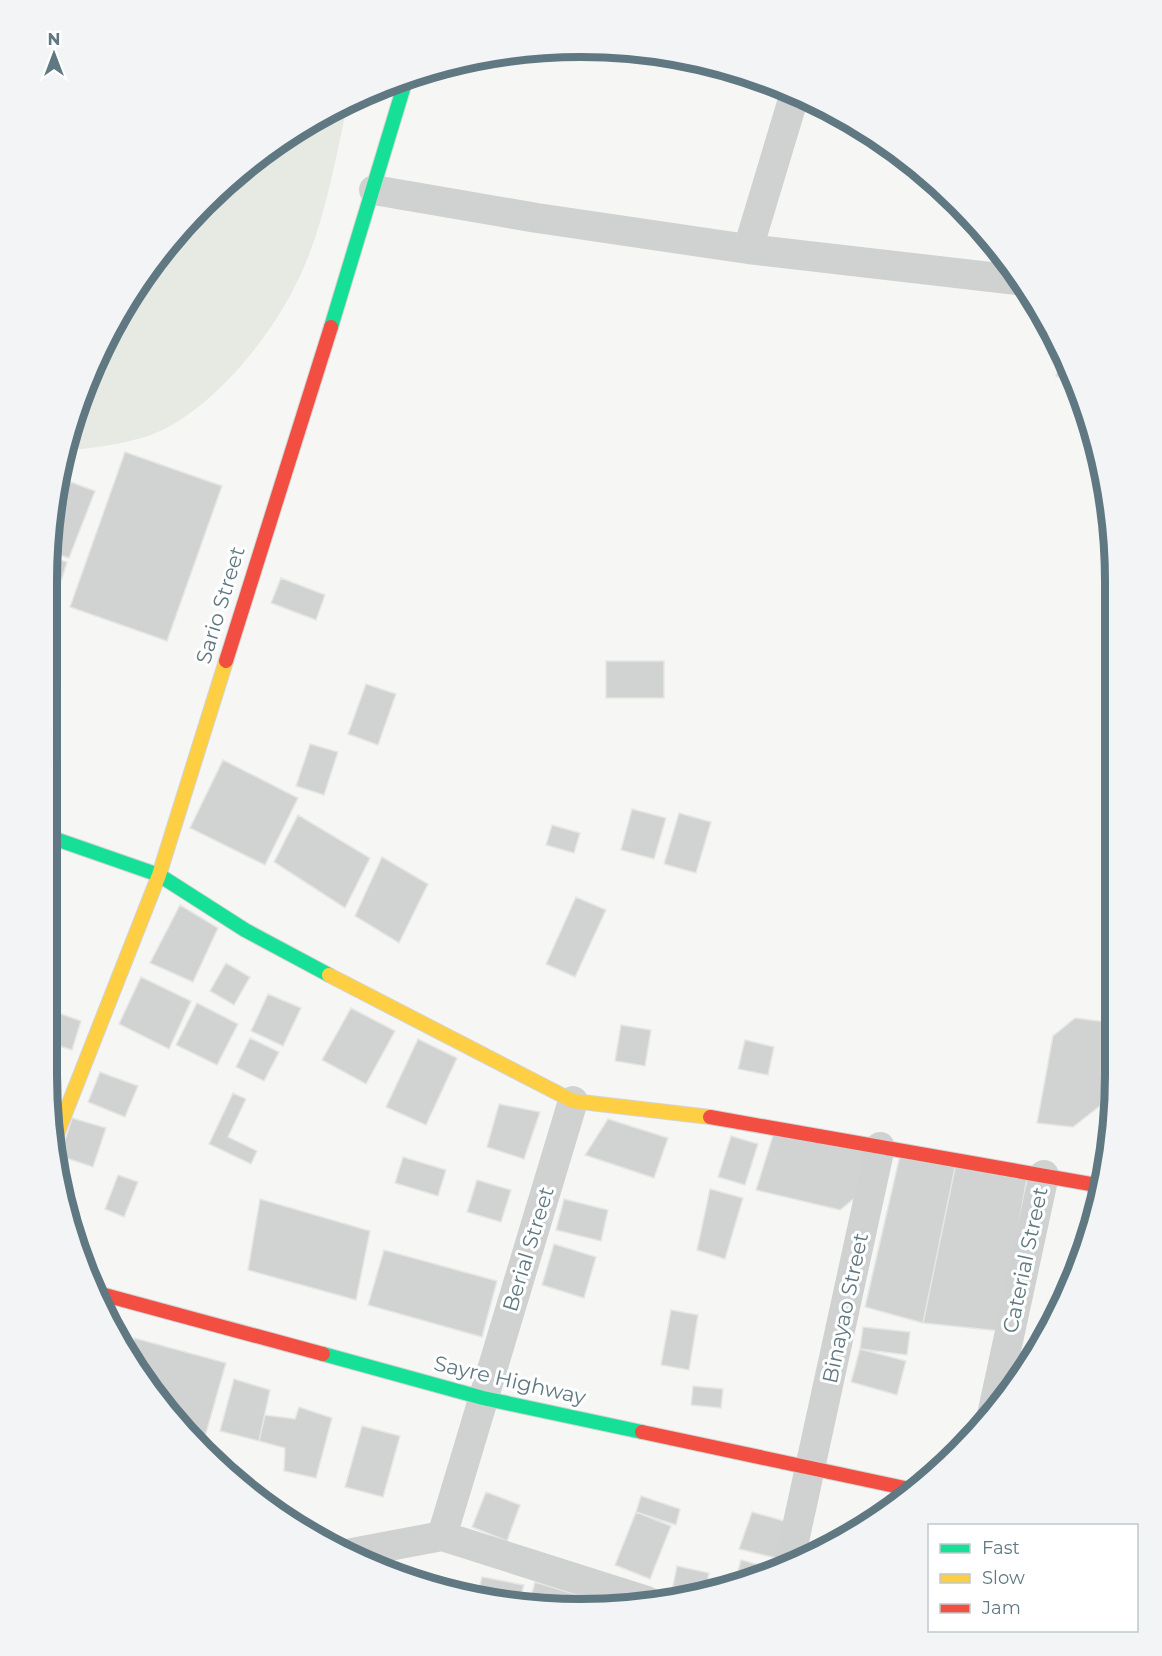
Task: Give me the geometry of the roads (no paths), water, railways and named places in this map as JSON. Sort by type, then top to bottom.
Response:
[{"type":"main road","name":"Sario Street","points":[[60,1127],[159,875],[374,190],[403,88]]},
{"type":"main road","points":[[57,840],[159,875],[245,930],[406,1016],[573,1101],[696,1115],[1093,1184]]},
{"type":"main road","name":"Sayre Highway","points":[[106,1295],[483,1398],[904,1488]]},
{"type":"street","points":[[748,249],[792,102]]},
{"type":"street","points":[[374,190],[537,218],[748,249],[1008,278]]},
{"type":"street","name":"Berial Street","points":[[442,1536],[573,1101]]},
{"type":"street","name":"Binayao Street","points":[[791,1555],[880,1147]]},
{"type":"street","name":"Caterial Street","points":[[996,1395],[1044,1175]]},
{"type":"street","points":[[362,1551],[442,1536],[635,1596]]}]
